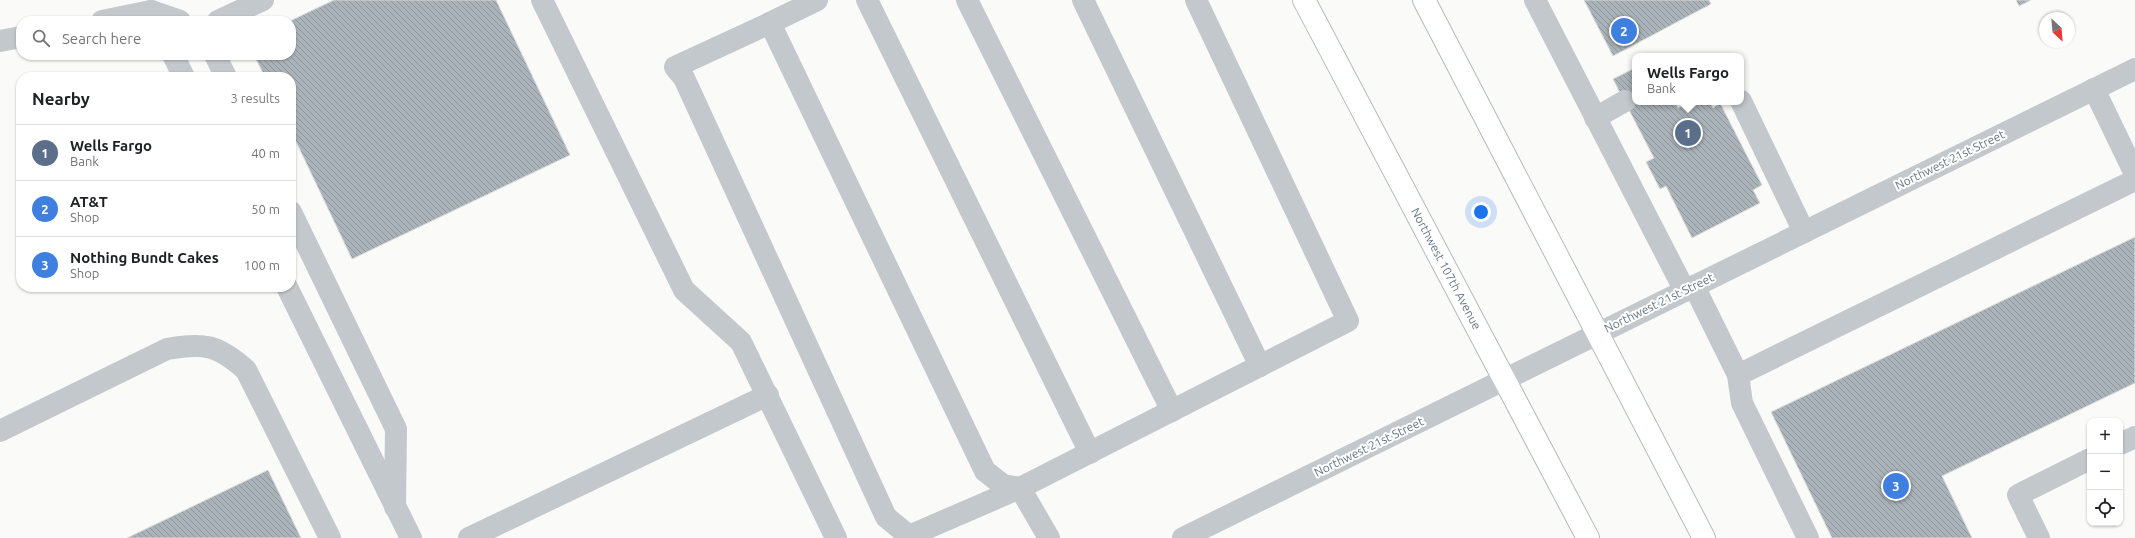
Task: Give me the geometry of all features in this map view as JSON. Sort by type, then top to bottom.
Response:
[{"type":"main road","name":"Northwest 107th Avenue","points":[[1304,0],[1588,538]]},
{"type":"main road","points":[[1424,0],[1704,538]]},
{"type":"street","points":[[229,16],[263,0]]},
{"type":"street","points":[[542,0],[684,290],[742,342],[836,538]]},
{"type":"street","points":[[817,0],[674,66],[684,78],[886,516],[909,536],[1020,488],[1348,321],[1196,0]]},
{"type":"street","points":[[867,0],[1090,453]]},
{"type":"street","points":[[967,0],[1172,411]]},
{"type":"street","points":[[1083,0],[1260,366]]},
{"type":"street","points":[[1535,0],[1595,118],[1738,375],[1742,403],[1808,538]]},
{"type":"street","points":[[770,23],[985,471],[1004,485],[1020,488],[1049,538]]},
{"type":"street","points":[[0,41],[16,38]]},
{"type":"street","points":[[176,60],[182,72]]},
{"type":"street","points":[[218,60],[224,72]]},
{"type":"street","name":"Northwest 21st Street","points":[[1183,538],[2135,69]]},
{"type":"street","points":[[2094,89],[2135,174]]},
{"type":"street","points":[[1595,118],[1625,101]]},
{"type":"street","points":[[1743,105],[1804,232]]},
{"type":"street","points":[[1738,375],[2135,180]]},
{"type":"street","points":[[296,222],[396,429],[395,507]]},
{"type":"street","points":[[289,292],[411,538]]},
{"type":"street","points":[[0,431],[167,349],[189,345],[210,347],[230,356],[246,370],[330,538]]},
{"type":"street","points":[[469,538],[768,395]]},
{"type":"street","points":[[2123,443],[2135,437]]},
{"type":"street","points":[[2039,538],[2018,495],[2087,460]]},
{"type":"building","points":[[334,0],[496,0],[570,155],[352,259],[296,141],[296,72],[262,72],[256,60],[296,60],[296,18]]},
{"type":"building","points":[[1584,0],[1709,0],[1711,4],[1613,56]]},
{"type":"building","points":[[2016,0],[2031,0],[2019,6]]},
{"type":"building","points":[[1632,70],[1632,105],[1676,105],[1678,108],[1684,105],[1712,105],[1713,108],[1717,105],[1721,105],[1762,185],[1753,190],[1760,203],[1692,238],[1666,186],[1660,189],[1646,162],[1654,158],[1613,79]]},
{"type":"building","points":[[2135,237],[2135,383],[1942,476],[1972,538],[1832,538],[1771,412]]},
{"type":"building","points":[[268,470],[301,538],[127,538]]},
{"type":"place","name":"AT&T","points":[[1624,31]]},
{"type":"place","name":"Wells Fargo","points":[[1688,133]]},
{"type":"place","name":"Nothing Bundt Cakes","points":[[1896,486]]}]
